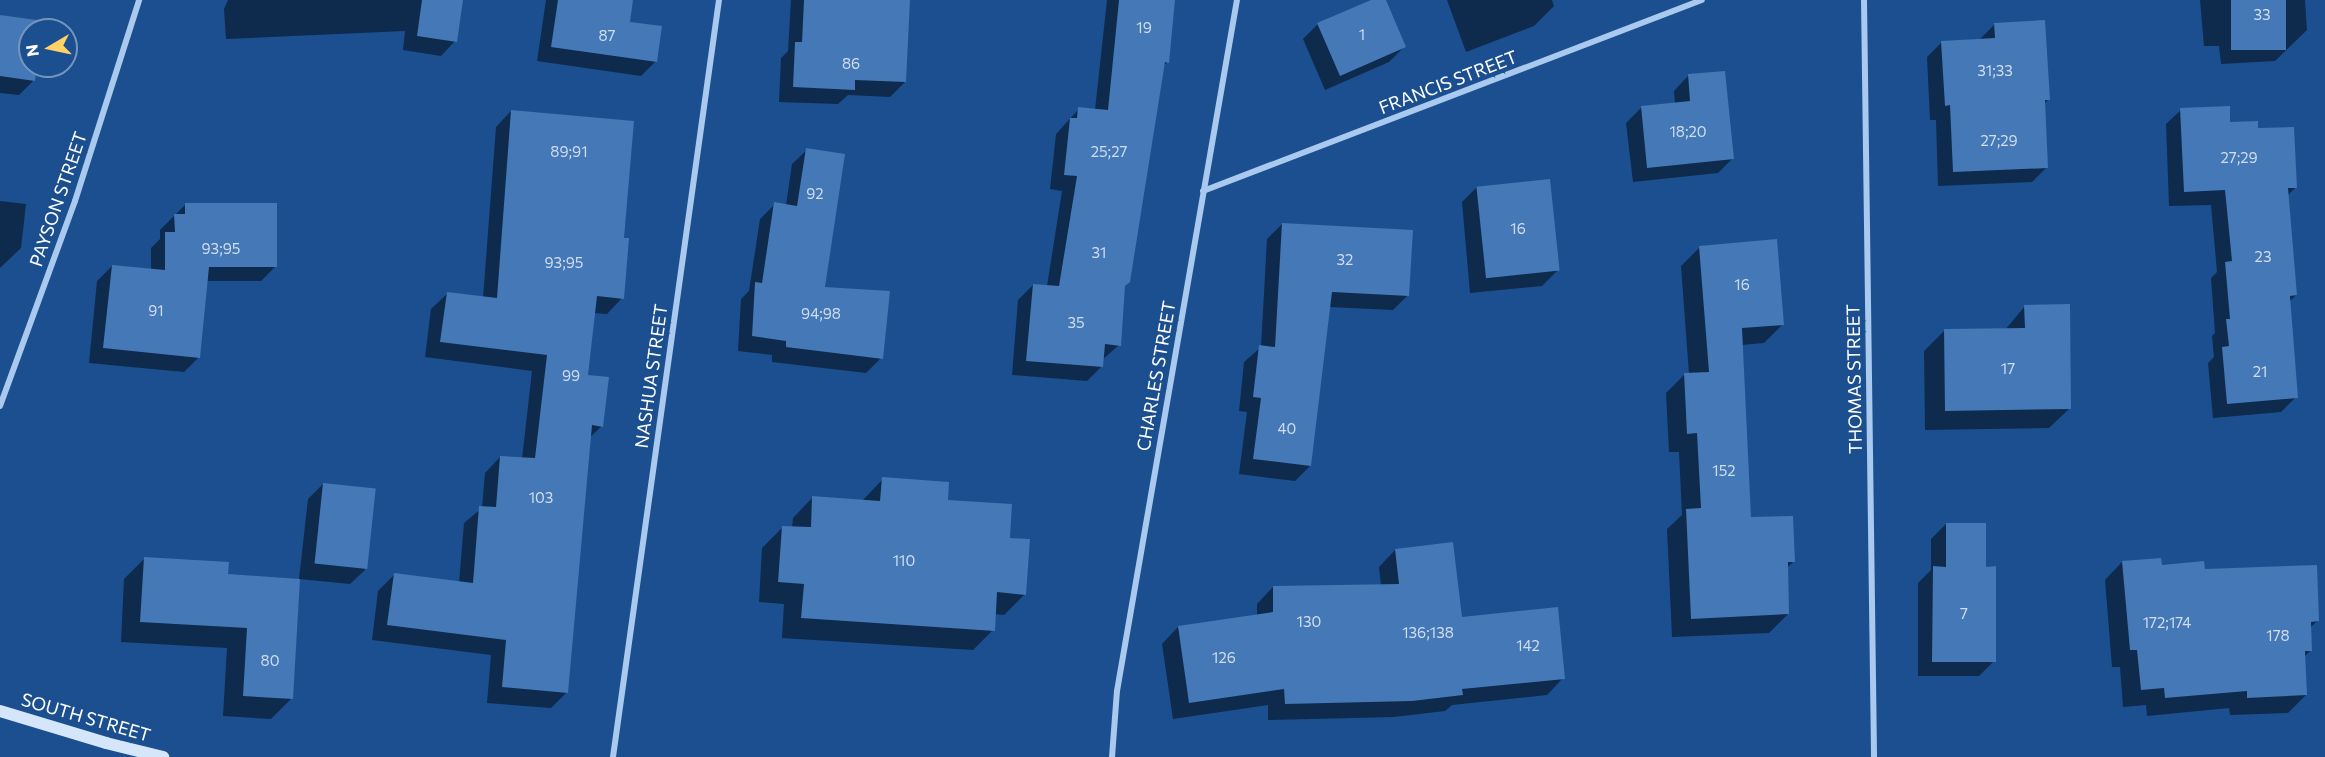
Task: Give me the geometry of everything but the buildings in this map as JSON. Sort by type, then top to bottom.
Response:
[{"type":"main road","name":"SOUTH STREET","points":[[0,711],[106,743],[163,757]]},
{"type":"street","name":"PAYSON STREET","points":[[0,406],[75,201],[139,0]]},
{"type":"street","name":"NASHUA STREET","points":[[613,757],[719,0]]},
{"type":"street","name":"CHARLES STREET","points":[[1112,757],[1117,691],[1237,0]]},
{"type":"street","name":"FRANCIS STREET","points":[[1203,191],[1702,0]]},
{"type":"street","name":"THOMAS STREET","points":[[1864,0],[1874,757]]}]
